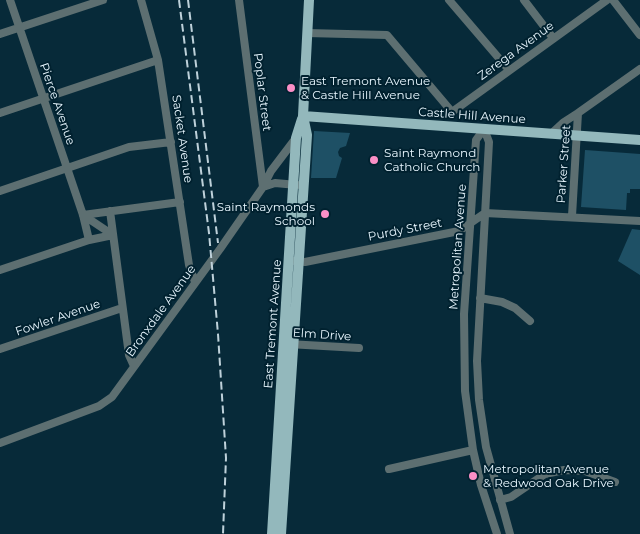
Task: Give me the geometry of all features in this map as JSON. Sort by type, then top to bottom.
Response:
[{"type":"main road","name":"East Tremont Avenue","points":[[281,534],[278,515],[294,261],[299,185],[307,135],[303,116],[309,0]]},
{"type":"main road","name":"East Tremont Avenue","points":[[299,185],[296,138],[303,116]]},
{"type":"main road","name":"Castle Hill Avenue","points":[[303,116],[640,140]]},
{"type":"main road","name":"East Tremont Avenue","points":[[272,534],[278,515]]},
{"type":"street","name":"Pierce Avenue","points":[[10,0],[83,215],[89,240]]},
{"type":"street","points":[[0,34],[103,0]]},
{"type":"street","name":"Sacket Avenue","points":[[141,0],[158,60],[172,142],[189,265],[195,282]]},
{"type":"street","name":"Poplar Street","points":[[239,0],[263,187]]},
{"type":"street","points":[[449,0],[509,70]]},
{"type":"street","points":[[524,0],[554,38]]},
{"type":"street","name":"Zerega Avenue","points":[[452,112],[607,0]]},
{"type":"street","points":[[613,0],[640,35]]},
{"type":"street","points":[[307,33],[387,35],[452,112],[451,127]]},
{"type":"street","points":[[0,113],[158,60]]},
{"type":"street","name":"Parker Street","points":[[551,134],[564,122],[640,69]]},
{"type":"street","name":"Parker Street","points":[[572,216],[578,113]]},
{"type":"street","name":"Metropolitan Avenue","points":[[497,534],[481,485],[473,450],[465,392],[464,361],[464,314],[476,140],[484,129],[490,142],[477,361],[479,400],[486,448],[507,533]]},
{"type":"street","name":"Bronxdale Avenue","points":[[0,443],[99,406],[112,397],[296,138]]},
{"type":"street","points":[[0,191],[129,147],[172,142]]},
{"type":"street","points":[[263,187],[275,183],[299,185]]},
{"type":"street","points":[[83,215],[180,202]]},
{"type":"street","points":[[110,211],[129,355],[134,366]]},
{"type":"street","points":[[486,213],[640,221]]},
{"type":"street","name":"Purdy Street","points":[[294,261],[304,262],[459,231],[486,213]]},
{"type":"street","points":[[83,215],[113,235]]},
{"type":"street","points":[[0,270],[89,240],[113,235]]},
{"type":"street","points":[[480,298],[502,302],[515,308],[530,321]]},
{"type":"street","name":"Fowler Avenue","points":[[0,349],[122,308]]},
{"type":"street","name":"Elm Drive","points":[[289,344],[359,348]]},
{"type":"street","points":[[464,361],[477,361]]},
{"type":"street","points":[[389,468],[473,450]]},
{"type":"street","points":[[500,500],[511,497],[545,474],[564,470],[585,471],[615,482]]},
{"type":"shaded area","points":[[314,131],[350,133],[346,146],[340,148],[338,152],[342,158],[336,178],[311,178]]},
{"type":"shaded area","points":[[585,150],[640,154],[640,189],[630,189],[630,193],[627,193],[626,210],[581,207]]},
{"type":"shaded area","points":[[632,229],[640,230],[640,275],[618,261]]},
{"type":"railway","points":[[179,0],[209,233],[218,334],[226,458],[223,534]]},
{"type":"railway","points":[[188,0],[218,243]]},
{"type":"place","name":"East Tremont Avenue & Castle Hill Avenue","points":[[291,88]]},
{"type":"place","name":"Saint Raymond Catholic Church","points":[[374,160]]},
{"type":"place","name":"Saint Raymonds School","points":[[325,214]]},
{"type":"place","name":"Metropolitan Avenue & Redwood Oak Drive","points":[[473,476]]}]
